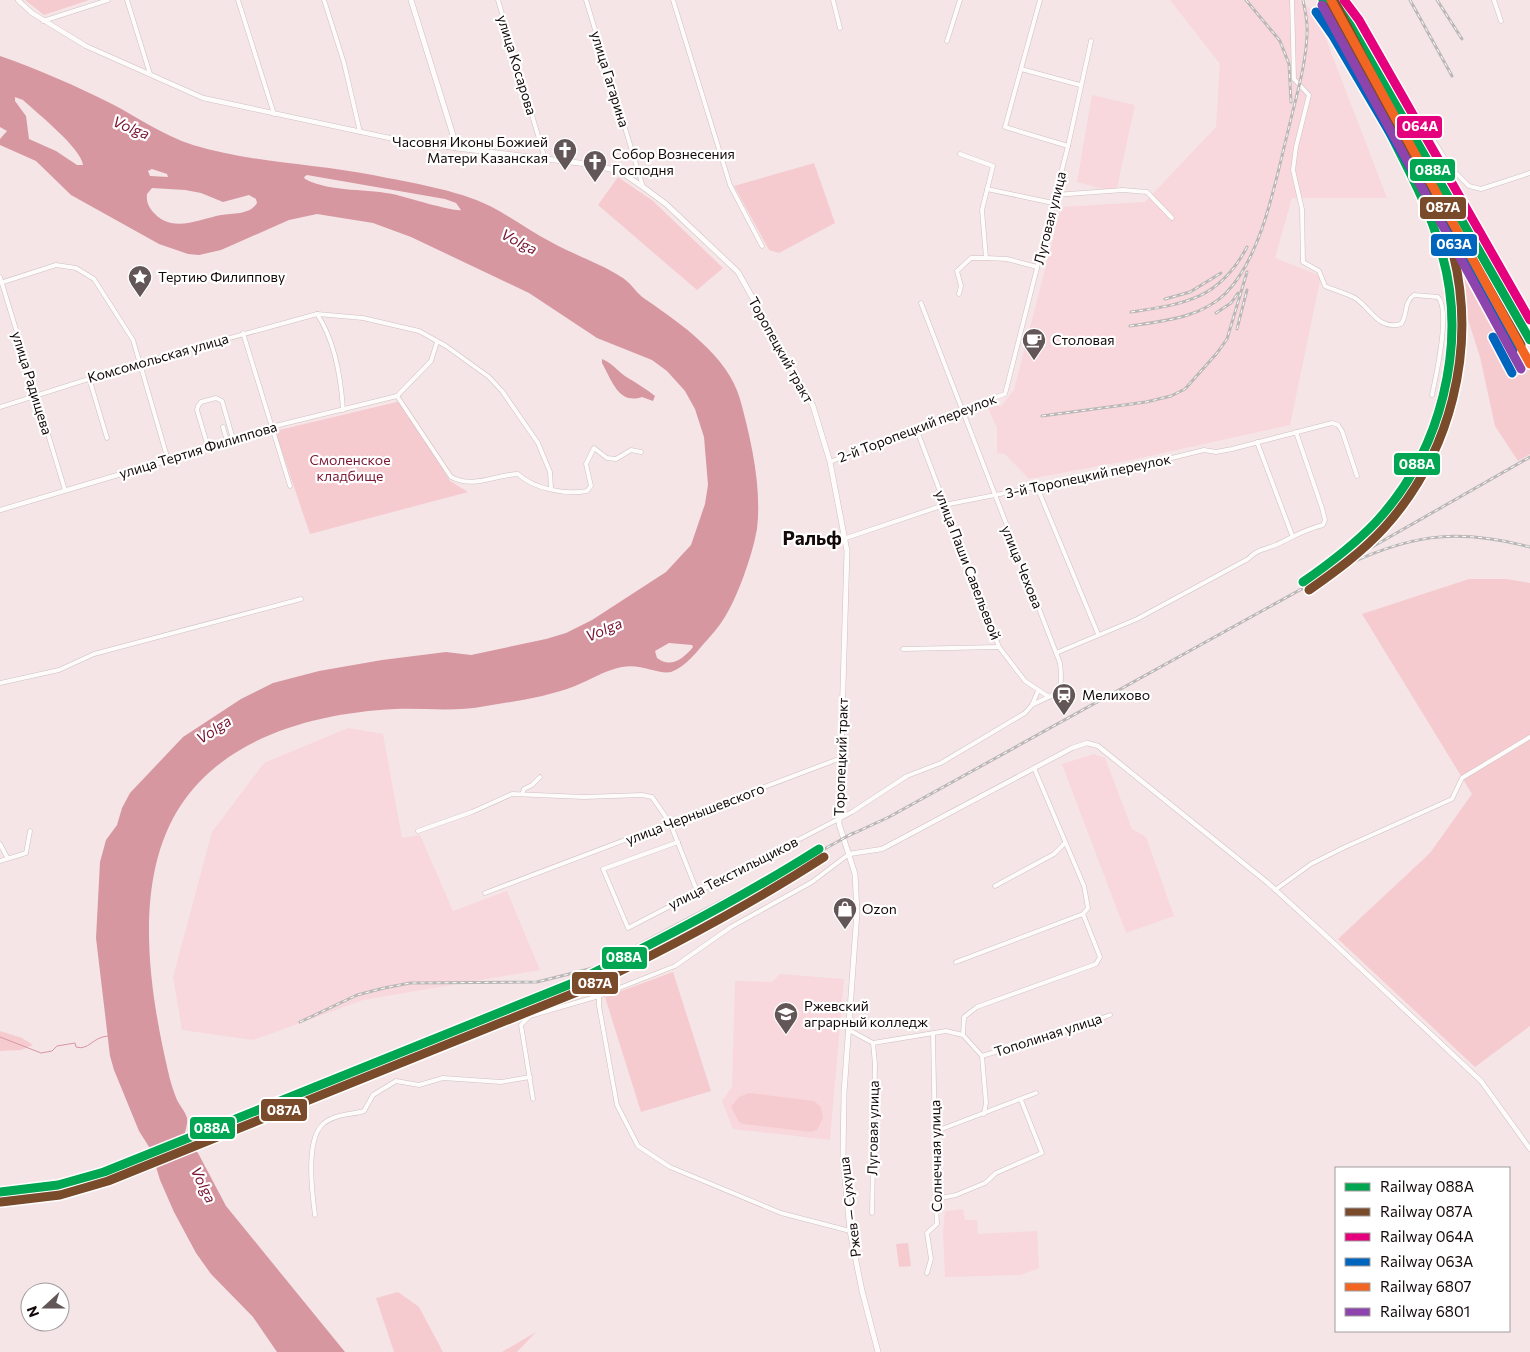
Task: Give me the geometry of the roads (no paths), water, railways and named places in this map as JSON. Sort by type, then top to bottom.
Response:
[{"type":"main road","points":[[411,0],[457,148]]},
{"type":"main road","name":"Торопецкий тракт","points":[[457,148],[595,165],[621,172],[643,187],[666,204],[738,272],[813,406],[830,462],[846,538],[839,819],[842,836],[849,854]]},
{"type":"main road","points":[[849,854],[855,874],[857,912],[849,1030]]},
{"type":"main road","name":"Ржев — Сухуша","points":[[849,1030],[843,1125],[845,1184],[850,1230],[864,1300],[878,1352]]},
{"type":"street","points":[[18,0],[43,21],[86,46],[203,98],[408,142],[457,148]]},
{"type":"street","points":[[43,21],[108,0]]},
{"type":"street","points":[[127,0],[150,76]]},
{"type":"street","points":[[238,0],[274,114]]},
{"type":"street","points":[[324,0],[344,63],[360,132]]},
{"type":"street","name":"улица Косарова","points":[[498,0],[545,159]]},
{"type":"street","name":"улица Гагарина","points":[[586,0],[643,187]]},
{"type":"street","points":[[673,0],[730,185],[762,246]]},
{"type":"street","points":[[833,0],[840,28]]},
{"type":"street","points":[[947,40],[960,0]]},
{"type":"street","points":[[1040,0],[1005,127],[1068,146]]},
{"type":"street","points":[[1292,0],[1294,79],[1309,95],[1293,170],[1302,209],[1303,262],[1319,271],[1325,286],[1355,298],[1371,315],[1386,324],[1401,324],[1407,303],[1414,295],[1438,297],[1441,300],[1443,318],[1441,347],[1432,395]]},
{"type":"street","points":[[1346,0],[1451,168],[1468,186],[1481,188],[1530,173]]},
{"type":"street","points":[[1494,0],[1501,21]]},
{"type":"street","name":"Луговая улица","points":[[1005,394],[1068,146],[1091,41]]},
{"type":"street","points":[[1021,69],[1080,85]]},
{"type":"street","points":[[960,154],[993,166],[982,210],[986,258]]},
{"type":"street","points":[[987,189],[1053,203]]},
{"type":"street","points":[[1055,195],[1123,190],[1147,192],[1172,218]]},
{"type":"street","points":[[959,294],[960,286],[957,271],[970,258],[1007,259],[1037,267]]},
{"type":"street","points":[[1,283],[56,265],[76,268],[94,279],[132,340],[168,460]]},
{"type":"street","name":"улица Радищева","points":[[0,277],[65,490]]},
{"type":"street","name":"улица Чехова","points":[[921,303],[1060,663],[1062,685],[1058,694],[1032,705]]},
{"type":"street","points":[[317,314],[324,324],[334,356],[342,386],[343,410]]},
{"type":"street","name":"Комсомольская улица","points":[[0,407],[139,363],[317,314],[363,318],[419,331],[466,359],[489,377],[502,391],[538,443],[550,472],[551,488]]},
{"type":"street","points":[[243,333],[290,486]]},
{"type":"street","points":[[437,342],[430,360],[397,396],[451,477],[460,482],[471,484],[504,475],[518,474],[526,482],[571,494],[587,491],[591,486],[586,464],[594,448],[607,458],[616,460],[631,450],[641,452]]},
{"type":"street","points":[[89,378],[107,438]]},
{"type":"street","name":"2-й Торопецкий переулок","points":[[830,462],[962,409],[1005,394]]},
{"type":"street","name":"улица Тертия Филиппова","points":[[0,510],[271,427],[397,396]]},
{"type":"street","points":[[208,447],[197,410],[204,400],[216,398],[222,401],[234,439]]},
{"type":"street","name":"3-й Торопецкий переулок","points":[[846,538],[944,505],[1123,470],[1204,450],[1216,452],[1332,423],[1338,425],[1342,431],[1357,476]]},
{"type":"street","points":[[223,426],[227,441]]},
{"type":"street","name":"улица Паши Савельевой","points":[[916,428],[999,647],[1025,681],[1049,697]]},
{"type":"street","points":[[1056,653],[1137,619],[1248,559],[1254,552],[1276,545],[1292,535],[1323,525],[1325,520],[1322,508],[1296,432]]},
{"type":"street","points":[[1257,442],[1292,535]]},
{"type":"street","points":[[1037,487],[1098,634]]},
{"type":"street","points":[[0,683],[59,670],[94,654],[301,599]]},
{"type":"street","points":[[903,649],[999,647]]},
{"type":"street","points":[[839,819],[906,776],[942,763],[1015,720],[1032,705],[1038,691]]},
{"type":"street","points":[[1275,890],[1310,864],[1452,799],[1462,778],[1530,737]]},
{"type":"street","points":[[534,1099],[521,1025],[530,1016],[599,996],[675,966],[731,927],[812,882],[849,854],[882,849],[1082,744],[1098,746],[1275,890],[1481,1081],[1530,1149]]},
{"type":"street","name":"улица Чернышевского","points":[[485,893],[550,870],[841,758]]},
{"type":"street","points":[[956,962],[1083,914],[1088,908],[1088,898],[1034,768]]},
{"type":"street","points":[[522,794],[524,789],[532,786],[540,777]]},
{"type":"street","points":[[418,831],[472,812],[512,794],[584,797],[642,795],[652,797],[670,823],[697,891]]},
{"type":"street","name":"улица Текстильщиков","points":[[678,842],[603,869],[628,928],[839,819]]},
{"type":"street","points":[[0,861],[7,857],[26,853],[30,831]]},
{"type":"street","points":[[994,886],[1054,854],[1066,843]]},
{"type":"street","points":[[0,844],[7,857]]},
{"type":"street","points":[[849,1030],[873,1043],[946,1031],[963,1035],[964,1017],[976,1007],[1096,964],[1100,957],[1083,914]]},
{"type":"street","points":[[599,996],[599,1006],[617,1106],[638,1146],[670,1167],[782,1213],[850,1230]]},
{"type":"street","name":"Тополиная улица","points":[[963,1035],[982,1056],[1110,1015]]},
{"type":"street","name":"Солнечная улица","points":[[927,1273],[931,1259],[927,1233],[937,1224],[938,1168],[934,1132],[933,1034]]},
{"type":"street","name":"Луговая улица","points":[[872,1213],[875,1064],[873,1043]]},
{"type":"street","points":[[982,1056],[986,1103],[984,1114]]},
{"type":"street","points":[[315,1215],[312,1146],[316,1134],[323,1124],[334,1118],[364,1111],[373,1095],[396,1082],[419,1084],[443,1078],[500,1082],[513,1078],[530,1077]]},
{"type":"street","points":[[934,1132],[1036,1093]]},
{"type":"street","points":[[936,1199],[984,1183],[996,1173],[1042,1152],[1021,1100]]},
{"type":"water","name":"Volga","points":[[0,56],[43,72],[85,91],[161,131],[193,145],[214,151],[259,159],[373,175],[433,187],[476,200],[498,210],[551,242],[623,278],[642,296],[687,330],[714,355],[734,383],[740,399],[752,447],[757,480],[758,513],[756,535],[743,578],[729,610],[720,625],[682,666],[671,672],[629,666],[622,667],[554,693],[475,708],[365,711],[305,723],[248,745],[223,761],[200,781],[181,805],[166,834],[156,866],[150,900],[151,970],[155,1005],[169,1075],[177,1100],[187,1118],[184,1137],[198,1153],[226,1206],[345,1352],[277,1352],[253,1317],[211,1274],[196,1253],[174,1212],[160,1180],[151,1150],[139,1131],[110,1056],[96,938],[100,862],[106,840],[117,825],[122,808],[130,793],[183,737],[241,699],[273,683],[319,671],[382,660],[446,652],[471,655],[546,639],[566,633],[592,620],[666,572],[691,545],[705,504],[708,485],[704,437],[695,409],[685,391],[667,371],[652,360],[597,338],[529,293],[411,237],[373,223],[317,214],[289,220],[221,250],[199,255],[188,254],[159,244],[71,195],[36,161],[0,145],[0,139],[7,131],[0,127]],"holes":[[[15,97],[23,100],[58,131],[81,158],[83,165],[77,165],[56,151],[29,139],[26,116],[15,101]],[[152,169],[167,174],[168,177],[150,176],[148,171]],[[307,175],[445,199],[456,203],[461,210],[386,193],[327,186],[304,177]],[[152,188],[201,193],[223,202],[249,195],[256,199],[257,203],[246,212],[178,224],[162,220],[155,214],[148,205],[147,197]],[[669,643],[692,645],[693,647],[677,661],[667,662],[657,658],[655,651]]]},
{"type":"water","points":[[602,359],[655,396],[653,401],[642,397],[627,398],[622,395],[613,384],[602,363]]},
{"type":"waterway","points":[[0,1037],[41,1053],[52,1051],[57,1046],[75,1043],[76,1047],[80,1048],[88,1046],[98,1039],[108,1036]]},
{"type":"railway","points":[[1246,0],[1280,41],[1289,64],[1291,102]]},
{"type":"railway","points":[[1130,326],[1181,317],[1205,308],[1226,293],[1239,277],[1250,258],[1259,237],[1273,192],[1303,69],[1307,30],[1303,0]]},
{"type":"railway","points":[[1410,0],[1452,76]]},
{"type":"railway","points":[[1437,0],[1462,39]]},
{"type":"railway","points":[[1131,312],[1184,302],[1212,289],[1236,265],[1247,247]]},
{"type":"railway","points":[[1042,416],[1146,402],[1171,396],[1185,389],[1227,339],[1247,272]]},
{"type":"railway","points":[[1165,299],[1190,292],[1221,273]]},
{"type":"railway","points":[[1237,329],[1247,290]]},
{"type":"railway","points":[[1216,313],[1231,303],[1238,293]]},
{"type":"railway","points":[[1372,547],[1530,457]]},
{"type":"railway","points":[[848,836],[889,817],[1336,570],[1362,558],[1408,542],[1454,536],[1477,537],[1530,547]]},
{"type":"railway","points":[[778,875],[853,833]]},
{"type":"railway","points":[[300,1022],[357,995],[410,983],[537,982],[597,967],[783,868]]},
{"type":"rail line","name":"088А","points":[[1303,582],[1341,554],[1376,522],[1399,494],[1417,463],[1432,430],[1443,396],[1450,360],[1452,324],[1449,289],[1442,254],[1425,204],[1323,0]]},
{"type":"rail line","name":"6807","points":[[1331,0],[1530,364]]},
{"type":"rail line","name":"087А","points":[[1309,590],[1376,537],[1407,499],[1426,467],[1442,434],[1453,399],[1459,363],[1462,326],[1460,289],[1453,253],[1443,221],[1422,174],[1334,0]]},
{"type":"rail line","name":"064А","points":[[1344,0],[1359,20],[1530,320]]},
{"type":"rail line","name":"088А","points":[[1333,1],[1350,25],[1530,340]]},
{"type":"rail line","name":"6801","points":[[1322,5],[1521,369]]},
{"type":"rail line","name":"087А","points":[[1325,7],[1342,30],[1521,345]]},
{"type":"rail line","name":"063А","points":[[1316,12],[1333,36],[1423,189],[1513,350]]},
{"type":"rail line","name":"063А","points":[[1493,337],[1512,373]]},
{"type":"rail line","name":"088А","points":[[0,1192],[58,1185],[104,1172],[573,983],[698,919],[819,849]]},
{"type":"rail line","name":"087А","points":[[1,1202],[60,1195],[108,1181],[577,992],[702,929],[824,857]]},
{"type":"place","name":"Часовня Иконы Божией Матери Казанская","points":[[565,171]]},
{"type":"place","name":"Собор Вознесения Господня","points":[[595,183]]},
{"type":"place","name":"Тертию Филиппову","points":[[140,298]]},
{"type":"place","name":"Столовая","points":[[1034,361]]},
{"type":"place","name":"Мелихово","points":[[1064,716]]},
{"type":"place","name":"Ozon","points":[[845,930]]},
{"type":"place","name":"Ржевский аграрный колледж","points":[[786,1035]]},
{"type":"district","name":"Ральф","points":[[812,538]]},
{"type":"park label","name":"Смоленское кладбище","points":[[350,468]]}]
